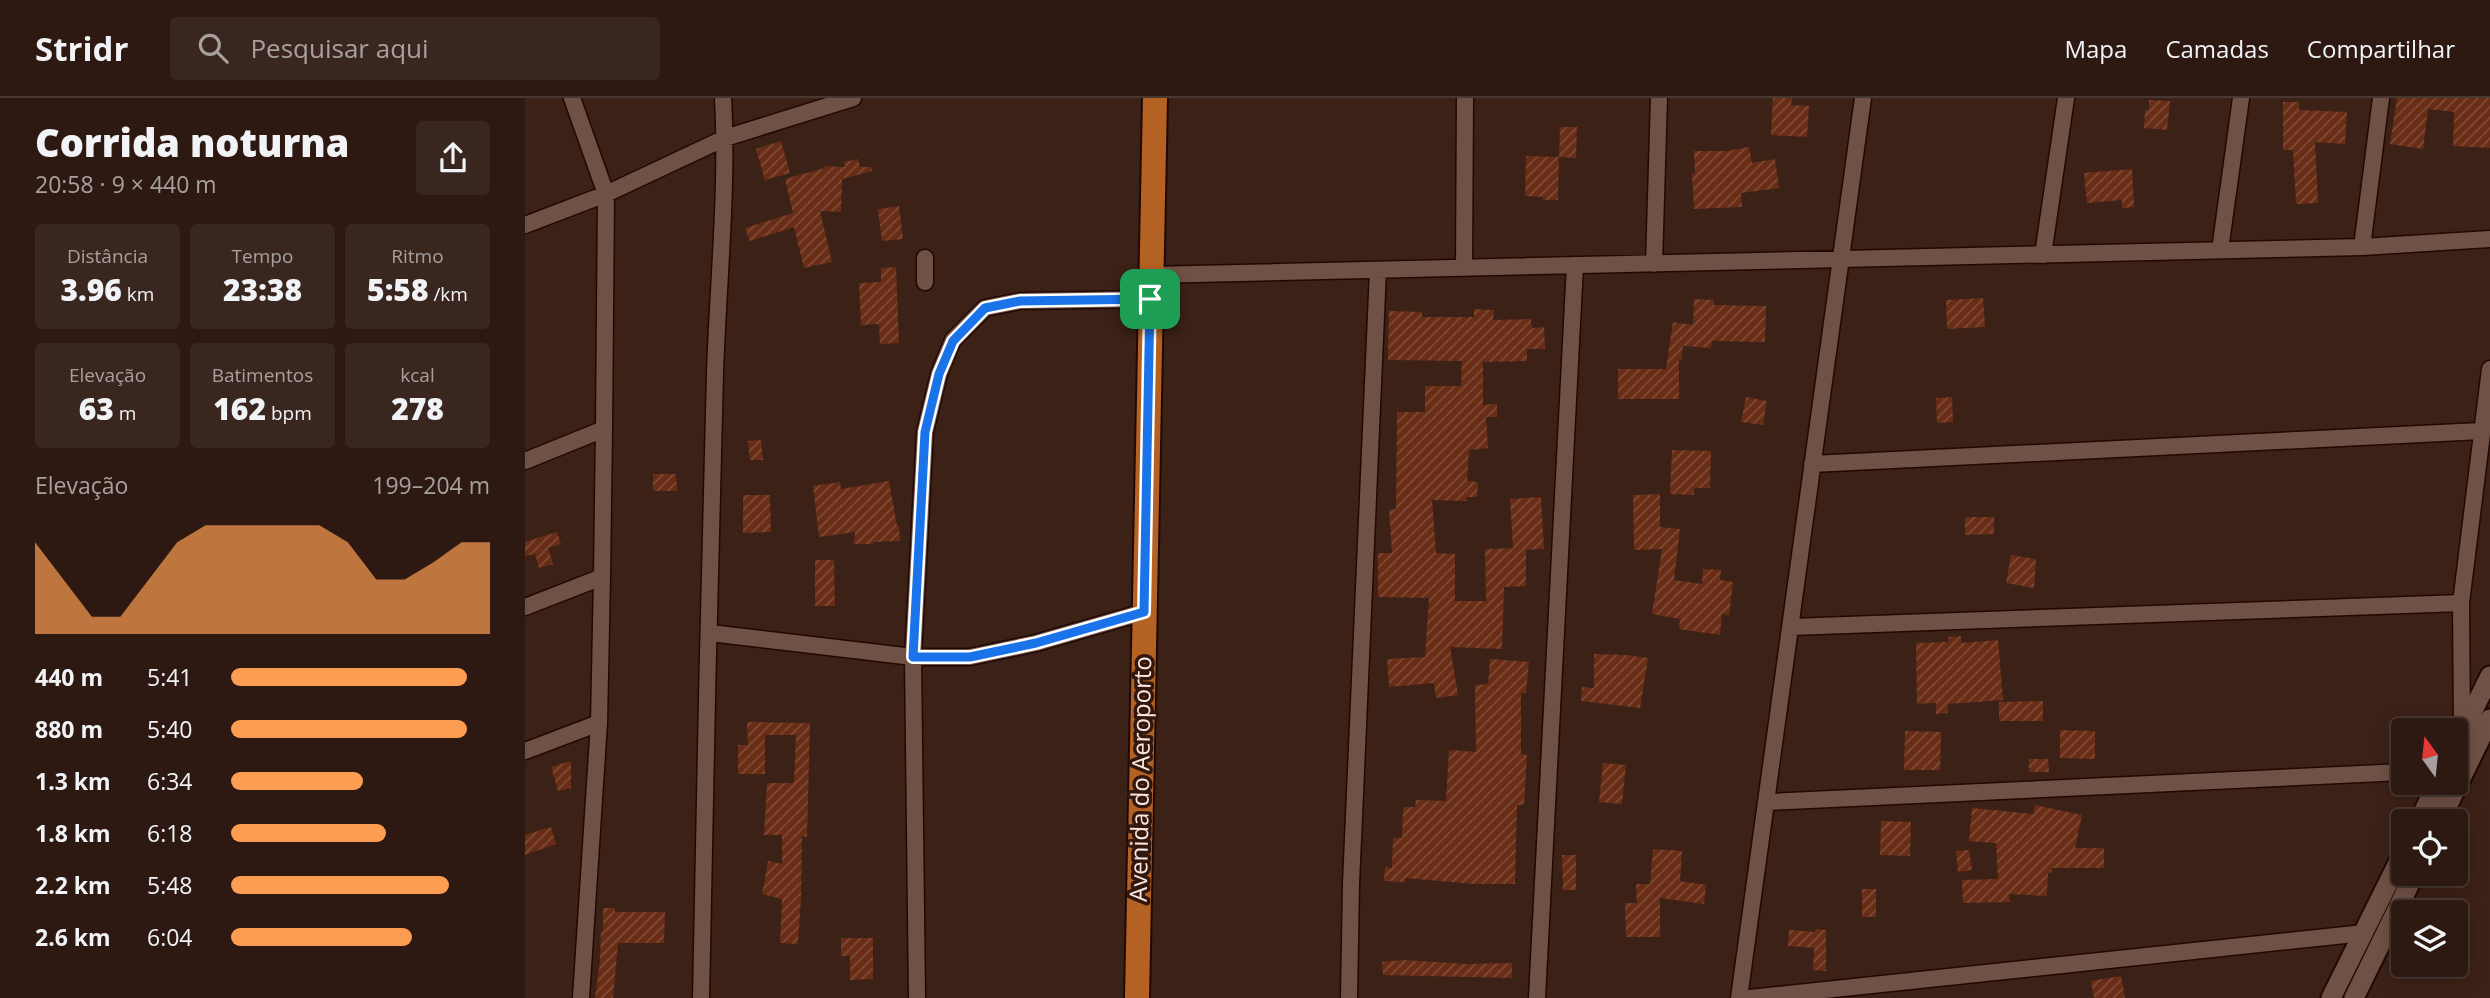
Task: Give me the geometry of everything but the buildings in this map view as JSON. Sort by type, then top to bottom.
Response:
[{"type":"main road","name":"Avenida do Aeroporto","points":[[1137,998],[1155,98]]},
{"type":"street","points":[[572,98],[606,194],[599,723],[579,998]]},
{"type":"street","points":[[701,998],[704,746],[725,138],[723,98]]},
{"type":"street","points":[[525,225],[606,194],[725,138],[853,98]]},
{"type":"street","points":[[1464,268],[1465,98]]},
{"type":"street","points":[[1654,264],[1659,98]]},
{"type":"street","points":[[1739,998],[1768,802],[1812,464],[1843,259],[1863,98]]},
{"type":"street","points":[[2043,255],[2066,98]]},
{"type":"street","points":[[2220,250],[2241,98]]},
{"type":"street","points":[[2362,247],[2381,98]]},
{"type":"street","points":[[918,998],[913,657],[925,432],[939,374],[953,341],[985,308],[1020,301],[1150,287],[1378,270],[2362,247],[2490,239]]},
{"type":"street","points":[[925,258],[925,282]]},
{"type":"street","points":[[1537,998],[1575,265]]},
{"type":"street","points":[[1349,998],[1352,856],[1378,270]]},
{"type":"street","points":[[2459,718],[2461,603],[2490,369]]},
{"type":"street","points":[[525,461],[604,429]]},
{"type":"street","points":[[1812,464],[2481,431]]},
{"type":"street","points":[[525,607],[602,577]]},
{"type":"street","points":[[1791,627],[2461,603]]},
{"type":"street","points":[[710,633],[913,657],[970,657],[1036,643],[1144,612]]},
{"type":"street","points":[[2468,721],[2490,676]]},
{"type":"street","points":[[2446,809],[2490,719]]},
{"type":"street","points":[[525,751],[599,723]]},
{"type":"street","points":[[1768,802],[2391,773]]},
{"type":"street","points":[[2331,998],[2391,878]]},
{"type":"street","points":[[2354,998],[2409,886]]},
{"type":"street","points":[[1749,998],[2364,933]]},
{"type":"route","points":[[1150,299],[1144,612],[1036,643],[970,657],[913,657],[925,432],[939,374],[953,341],[985,308],[1020,301],[1150,299]]}]
